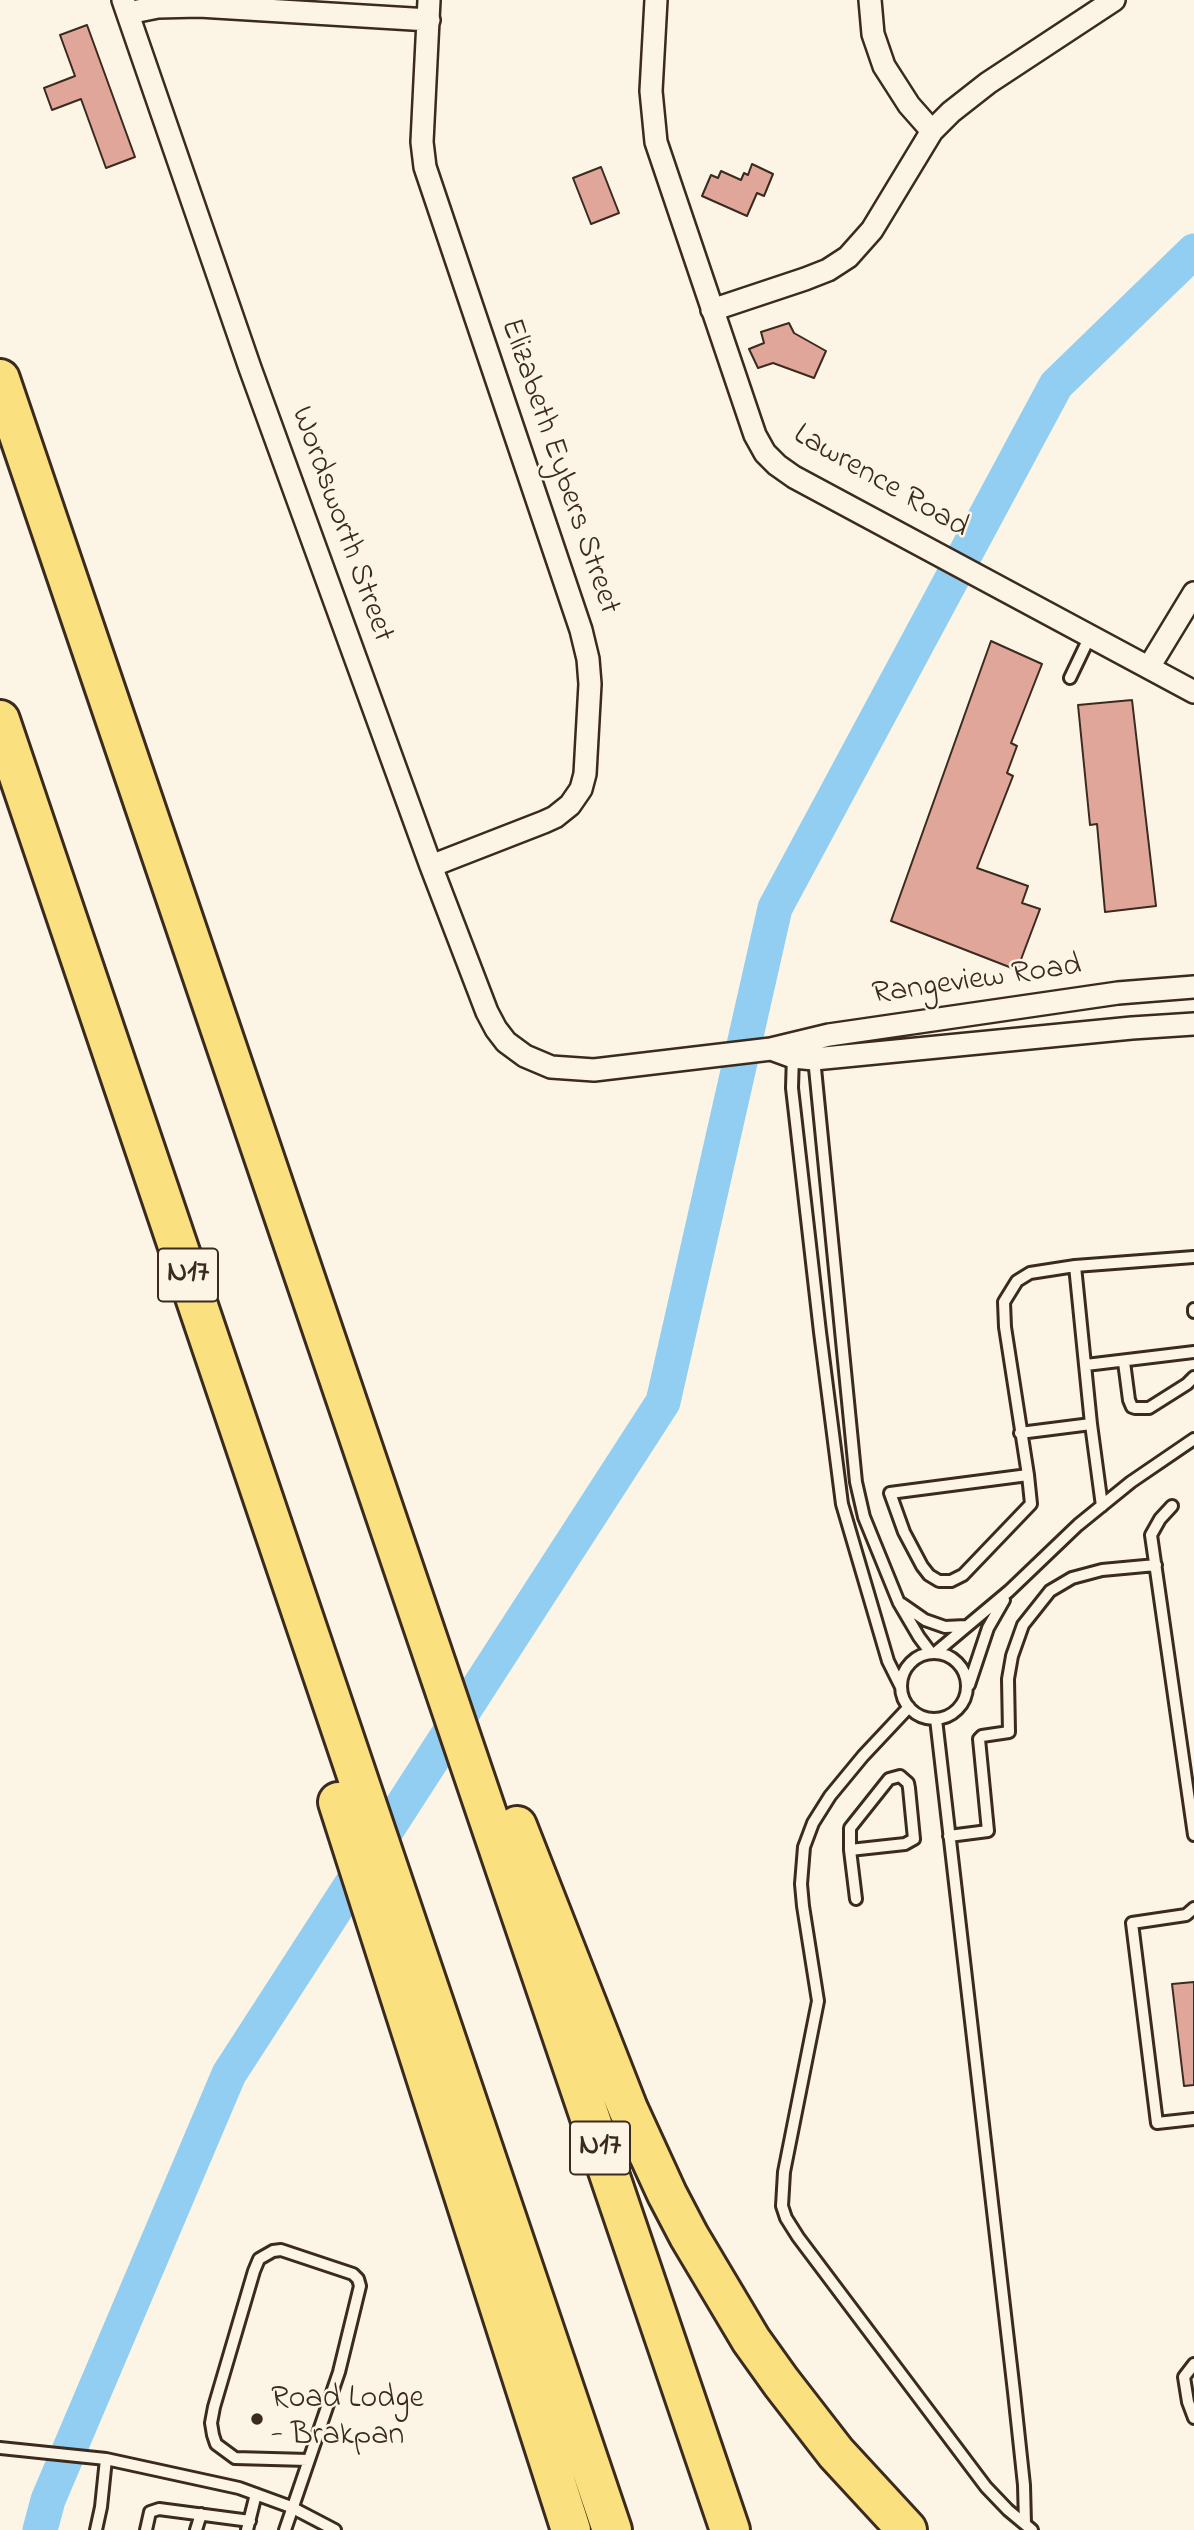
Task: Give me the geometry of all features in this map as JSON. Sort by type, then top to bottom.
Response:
[{"type":"highway","name":"N17","points":[[0,379],[373,1482],[476,1753],[730,2530]]},
{"type":"highway","name":"N17","points":[[0,720],[366,1844],[396,1891],[612,2530]]},
{"type":"highway","points":[[0,736],[366,1844],[379,1927],[571,2530]]},
{"type":"highway","points":[[476,1753],[628,2109],[689,2236],[751,2340],[781,2382],[836,2453],[907,2530]]},
{"type":"highway","points":[[476,2233],[533,2445],[559,2530]]},
{"type":"street","name":"Lawrence Road","points":[[656,0],[651,91],[656,142],[755,435],[765,453],[777,466],[794,477],[1091,634],[1194,692]]},
{"type":"street","points":[[870,0],[873,34],[884,66],[909,105],[932,131]]},
{"type":"street","points":[[712,310],[805,279],[828,270],[848,257],[864,242],[932,131],[951,112],[988,83],[1114,0]]},
{"type":"street","points":[[126,7],[199,3],[429,10]]},
{"type":"street","name":"Wordsworth Street","points":[[126,7],[250,368],[431,866],[487,1012],[506,1042],[525,1056]]},
{"type":"street","name":"Elizabeth Eybers Street","points":[[429,10],[422,142],[425,167],[581,631],[588,659],[590,684],[585,774],[581,789],[570,805],[544,822],[431,866]]},
{"type":"street","points":[[1149,667],[1194,593]]},
{"type":"street","name":"Rangeview Road","points":[[804,1049],[1118,993],[1194,987]]},
{"type":"street","name":"Rangeview Road","points":[[525,1056],[551,1067],[577,1070],[771,1049],[1194,1024]]},
{"type":"lane","points":[[1070,678],[1091,634]]},
{"type":"lane","points":[[804,1049],[856,1482],[864,1517],[900,1603],[919,1637],[933,1653]]},
{"type":"lane","points":[[804,1049],[792,1088],[842,1504],[888,1661],[909,1707],[916,1714],[936,1719],[956,1711],[967,1692],[988,1628],[1009,1591]]},
{"type":"lane","points":[[1028,1475],[890,1493],[904,1532],[929,1576],[939,1581],[951,1581],[963,1575],[1031,1504],[1028,1475],[1005,1327],[1004,1302],[1013,1286],[1024,1276],[1075,1266],[1194,1258]]},
{"type":"lane","points":[[1075,1266],[1102,1506]]},
{"type":"lane","points":[[1086,1365],[1194,1352]]},
{"type":"lane","points":[[1124,1362],[1129,1400],[1135,1408],[1149,1408],[1194,1377]]},
{"type":"lane","points":[[1020,1433],[1091,1424]]},
{"type":"lane","points":[[933,1653],[1009,1591],[1078,1525],[1131,1482],[1194,1439]]},
{"type":"lane","points":[[1172,1506],[1151,1535],[1194,1835]]},
{"type":"lane","points":[[949,1836],[988,1831],[979,1739],[982,1736],[1009,1732],[1012,1656],[1023,1625],[1050,1591],[1072,1578],[1102,1570],[1156,1565]]},
{"type":"lane","points":[[900,1603],[925,1620],[945,1627],[966,1626]]},
{"type":"lane","points":[[901,1687],[906,1668],[922,1655],[933,1653],[951,1657],[957,1662],[966,1676],[967,1692]]},
{"type":"lane","points":[[909,1707],[830,1796],[813,1822],[804,1847],[801,1884],[818,2001],[784,2172],[782,2206],[786,2218],[798,2236],[986,2487],[1029,2527]]},
{"type":"lane","points":[[936,1719],[1029,2527]]},
{"type":"lane","points":[[850,1850],[905,1844],[914,1839],[908,1783],[900,1776],[889,1779],[851,1826],[850,1850],[856,1899]]},
{"type":"lane","points":[[1194,1908],[1186,1915],[1132,1923],[1157,2123],[1194,2119]]},
{"type":"lane","points":[[285,2530],[339,2372],[360,2286],[353,2274],[281,2250],[273,2250],[259,2259],[254,2271],[214,2407],[211,2423],[213,2435],[216,2444],[235,2458],[308,2459]]},
{"type":"lane","points":[[1194,2364],[1184,2377],[1194,2418]]},
{"type":"lane","points":[[0,2448],[100,2458],[166,2470],[256,2494],[291,2507],[330,2529]]},
{"type":"lane","points":[[96,2530],[101,2507],[100,2458]]},
{"type":"lane","points":[[146,2530],[149,2515],[153,2510],[163,2509],[201,2514],[248,2525],[256,2494]]},
{"type":"lane","points":[[196,2530],[201,2514]]},
{"type":"building","points":[[87,25],[135,157],[106,168],[81,99],[52,110],[44,88],[75,76],[60,35]]},
{"type":"building","points":[[752,164],[773,174],[764,196],[757,193],[747,216],[702,196],[711,175],[718,178],[721,171],[741,180],[744,173],[748,175]]},
{"type":"building","points":[[601,167],[619,213],[591,224],[573,178]]},
{"type":"building","points":[[789,323],[794,333],[826,351],[814,378],[773,363],[758,368],[749,349],[764,343],[761,332]]},
{"type":"building","points":[[991,641],[1042,664],[1011,743],[1017,746],[1007,773],[1013,776],[977,868],[1028,886],[1022,903],[1040,909],[1017,970],[891,921]]},
{"type":"building","points":[[1132,700],[1156,906],[1105,912],[1097,824],[1090,825],[1078,705]]},
{"type":"building","points":[[1194,1982],[1194,2085],[1184,2086],[1172,1984]]},
{"type":"waterway","points":[[40,2530],[48,2500],[229,2074],[663,1402],[775,908],[1056,385],[1194,251]]},
{"type":"place","name":"Road Lodge - Brakpan","points":[[257,2419]]}]
